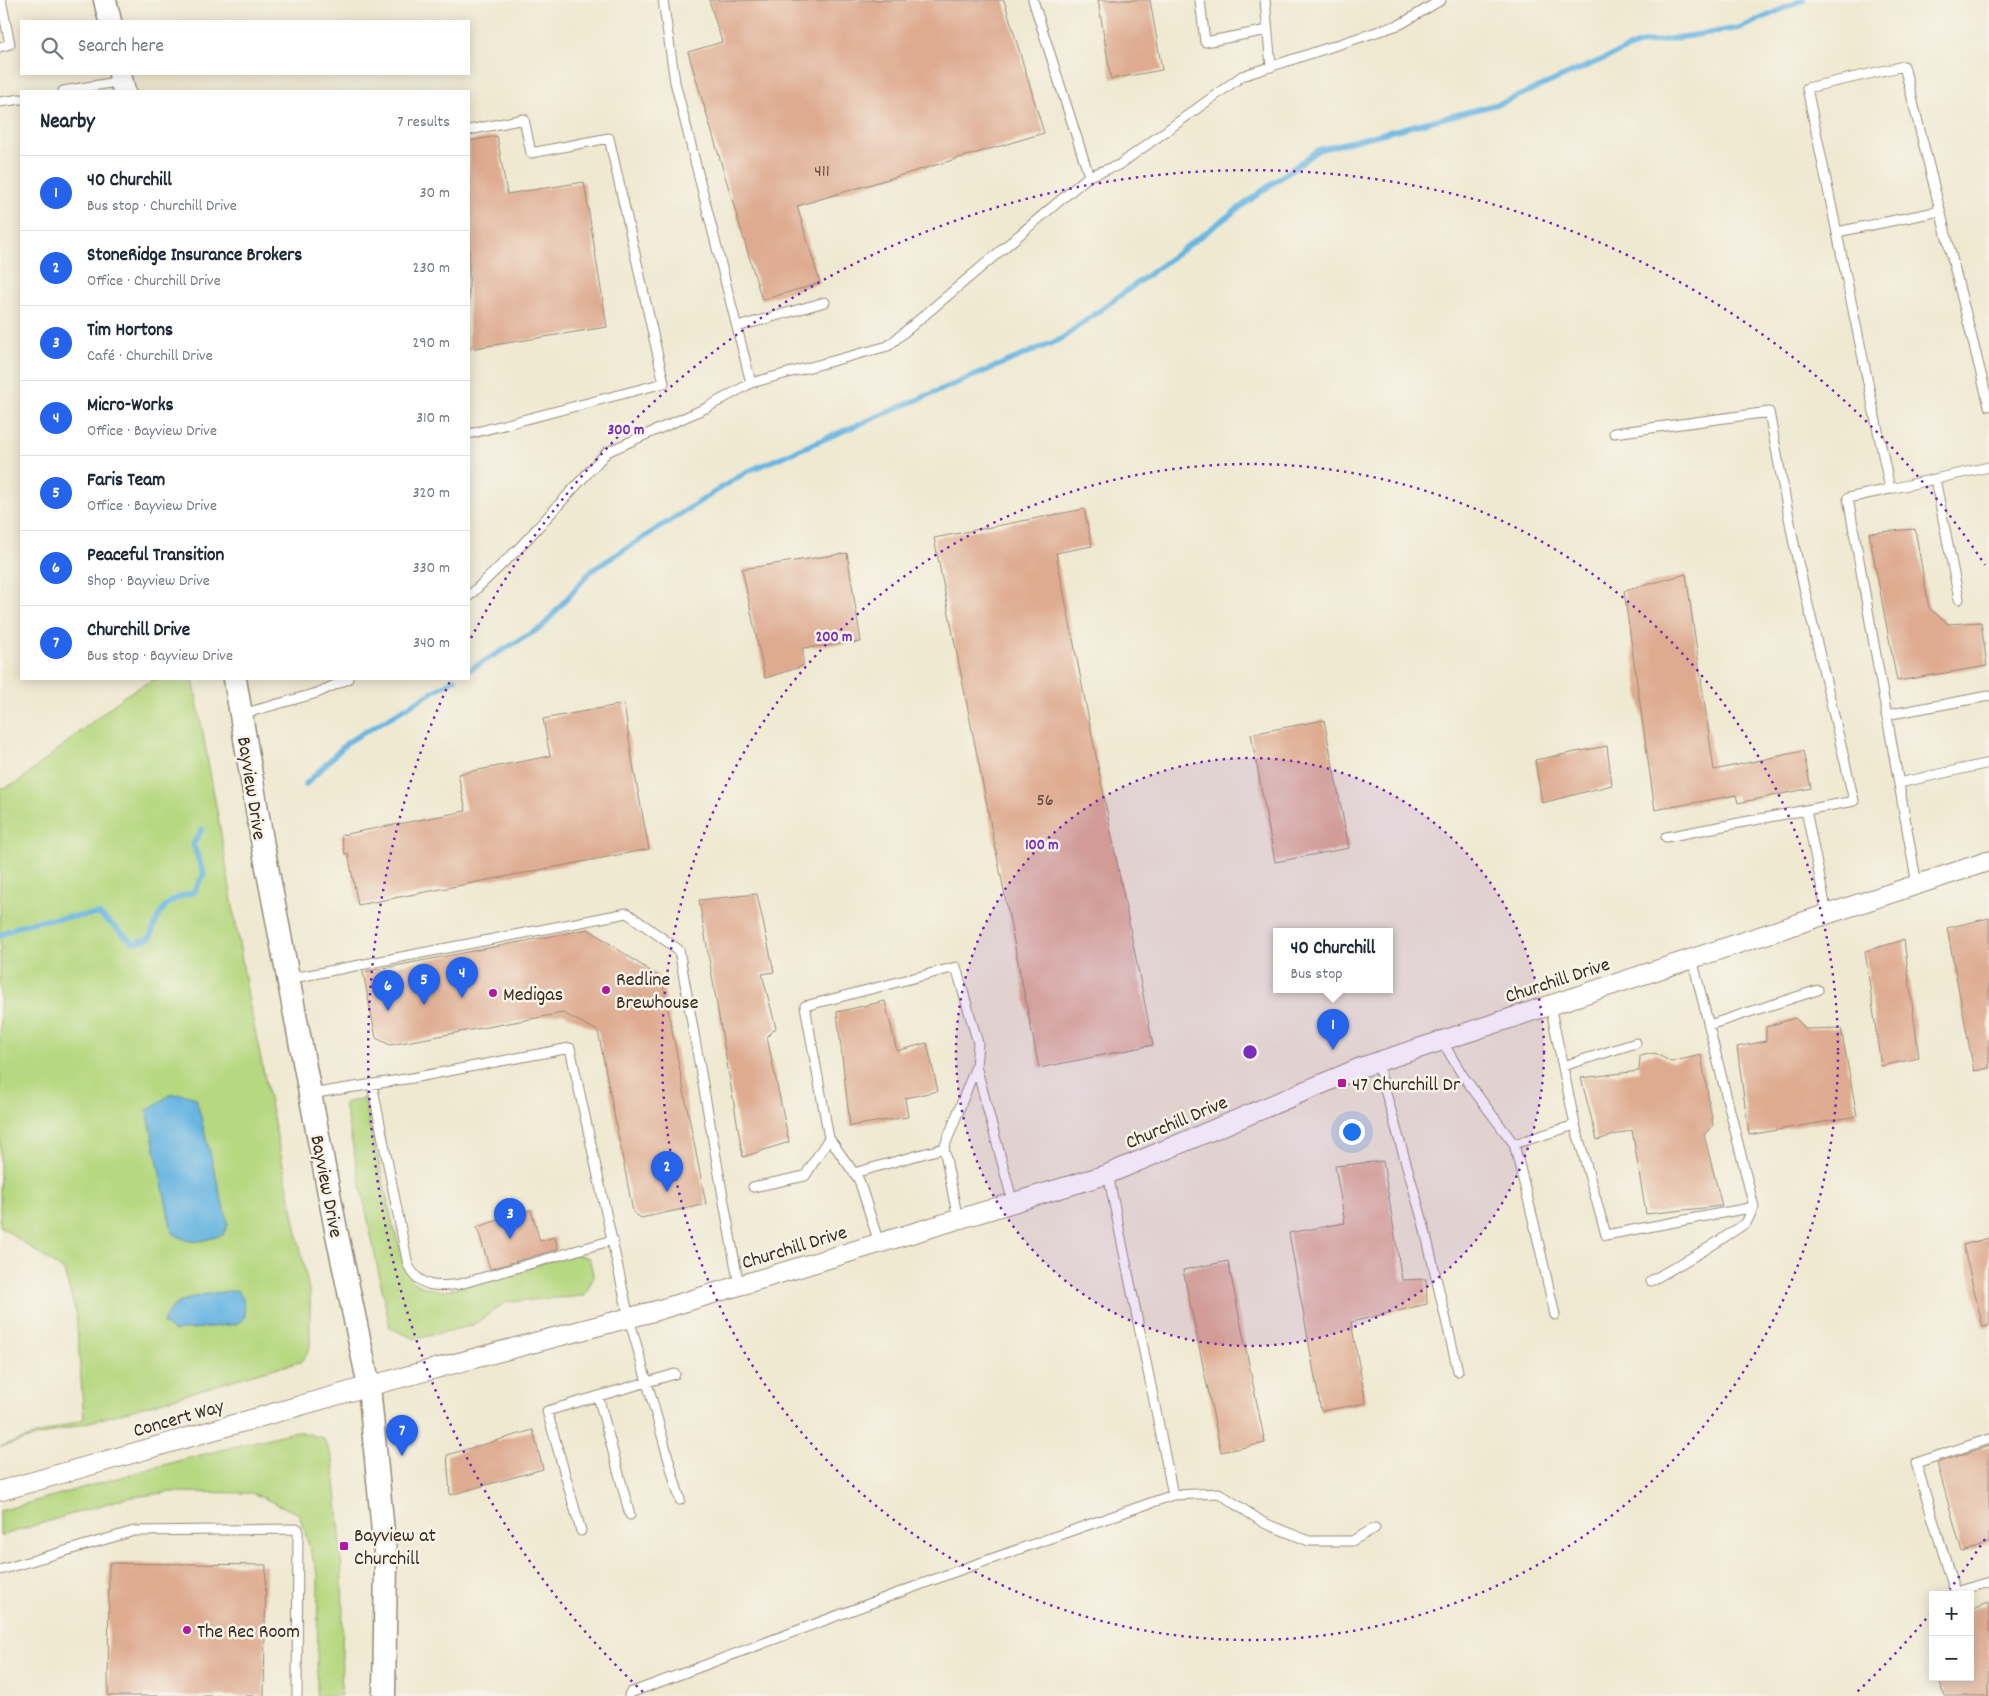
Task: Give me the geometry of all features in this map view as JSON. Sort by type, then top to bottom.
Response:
[{"type":"street","points":[[105,0],[110,20]]},
{"type":"street","name":"Bayview Drive","points":[[235,680],[288,979],[336,1230],[369,1386],[386,1563],[384,1696]]},
{"type":"street","name":"Churchill Drive","points":[[369,1386],[629,1318],[1108,1174],[1377,1062],[1989,861]]},
{"type":"street","name":"Concert Way","points":[[0,1491],[369,1386]]},
{"type":"lane","points":[[0,47],[10,44],[1,0]]},
{"type":"lane","points":[[663,0],[675,82],[751,383]]},
{"type":"lane","points":[[1034,0],[1089,176]]},
{"type":"lane","points":[[1200,0],[1205,42],[1268,30]]},
{"type":"lane","points":[[1265,0],[1271,67]]},
{"type":"lane","points":[[470,595],[520,547],[607,452],[706,408],[751,383],[888,346],[1089,176],[1119,165],[1242,76],[1401,24],[1441,0]]},
{"type":"lane","points":[[1890,489],[1807,88],[1904,66],[1989,406]]},
{"type":"lane","points":[[70,90],[122,82]]},
{"type":"lane","points":[[0,102],[20,98]]},
{"type":"lane","points":[[470,130],[524,119],[531,153],[610,138],[664,383],[470,434]]},
{"type":"lane","points":[[1837,232],[1940,211]]},
{"type":"lane","points":[[737,327],[824,302]]},
{"type":"lane","points":[[1614,433],[1769,412],[1795,549],[1854,801],[1666,837]]},
{"type":"lane","points":[[1917,885],[1848,498],[1989,467]]},
{"type":"lane","points":[[1934,479],[1959,599]]},
{"type":"lane","points":[[242,714],[317,693],[346,680]]},
{"type":"lane","points":[[1886,715],[1989,696]]},
{"type":"lane","points":[[1899,783],[1989,763]]},
{"type":"lane","points":[[1806,810],[1827,914]]},
{"type":"lane","points":[[288,979],[627,913],[679,950],[739,1286]]},
{"type":"lane","points":[[1651,1281],[1708,1248],[1746,1223],[1754,1208],[1692,958]]},
{"type":"lane","points":[[879,1243],[859,1180],[829,1138],[805,1006],[956,967],[978,1043],[976,1066],[944,1148],[958,1220]]},
{"type":"lane","points":[[1709,1026],[1818,990]]},
{"type":"lane","points":[[1550,1005],[1575,1126],[1606,1235],[1754,1208]]},
{"type":"lane","points":[[1442,1041],[1463,1076],[1514,1144],[1555,1315]]},
{"type":"lane","points":[[1563,1066],[1636,1043]]},
{"type":"lane","points":[[310,1094],[570,1048],[629,1318],[680,1500]]},
{"type":"lane","points":[[1377,1062],[1423,1222],[1458,1371]]},
{"type":"lane","points":[[976,1066],[1013,1203]]},
{"type":"lane","points":[[372,1084],[408,1265],[414,1276],[422,1282],[437,1287],[460,1284],[613,1240]]},
{"type":"lane","points":[[1514,1144],[1575,1126]]},
{"type":"lane","points":[[753,1187],[805,1176],[829,1138]]},
{"type":"lane","points":[[854,1172],[944,1148]]},
{"type":"lane","points":[[1108,1174],[1173,1495]]},
{"type":"lane","points":[[581,1531],[547,1411],[675,1374]]},
{"type":"lane","points":[[598,1396],[630,1515]]},
{"type":"lane","points":[[1989,1439],[1916,1463],[1955,1592],[1989,1582]]},
{"type":"lane","points":[[629,1696],[639,1690],[957,1571],[1173,1495],[1218,1493],[1264,1523],[1309,1540],[1352,1540],[1375,1528]]},
{"type":"lane","points":[[0,1570],[134,1531],[298,1529],[297,1696]]},
{"type":"green space","points":[[152,680],[193,680],[248,997],[310,1295],[310,1347],[306,1356],[300,1362],[0,1447],[84,1419],[76,1313],[64,1271],[0,1226],[0,789],[17,783],[124,696]]},
{"type":"green space","points":[[364,1098],[394,1230],[412,1281],[423,1287],[443,1291],[499,1278],[571,1253],[589,1258],[594,1277],[584,1296],[506,1302],[473,1325],[416,1339],[390,1328],[344,1103]]},
{"type":"green space","points":[[297,1431],[323,1438],[333,1459],[340,1534],[343,1606],[341,1696],[317,1696],[318,1575],[299,1514],[252,1493],[170,1492],[125,1498],[0,1536],[0,1511],[185,1459]]},
{"type":"water","points":[[182,1094],[196,1098],[228,1224],[223,1235],[196,1241],[185,1240],[172,1232],[147,1110],[170,1095]]},
{"type":"water","points":[[237,1290],[243,1298],[245,1317],[237,1324],[174,1331],[163,1324],[167,1314],[182,1301],[193,1297]]},
{"type":"building","points":[[709,0],[1004,0],[1044,133],[797,206],[820,283],[762,300],[688,52],[722,42]]},
{"type":"building","points":[[1098,0],[1150,0],[1162,70],[1111,79]]},
{"type":"building","points":[[497,136],[507,194],[584,182],[607,327],[470,349],[470,141]]},
{"type":"building","points":[[1084,509],[1092,546],[1056,553],[1153,1045],[1039,1068],[934,538]]},
{"type":"building","points":[[1915,529],[1929,608],[1948,624],[1981,622],[1987,666],[1897,681],[1869,533]]},
{"type":"building","points":[[847,553],[861,642],[803,648],[803,666],[765,678],[742,569]]},
{"type":"building","points":[[1686,574],[1714,770],[1803,751],[1811,788],[1738,803],[1736,795],[1655,810],[1624,591]]},
{"type":"building","points":[[624,704],[649,849],[358,905],[348,853],[345,854],[341,835],[466,811],[458,774],[550,756],[543,719]]},
{"type":"building","points":[[1324,720],[1349,848],[1275,862],[1251,734]]},
{"type":"building","points":[[1607,746],[1612,785],[1542,803],[1535,760]]},
{"type":"building","points":[[757,894],[774,972],[762,974],[776,1028],[767,1037],[789,1142],[743,1157],[699,900]]},
{"type":"building","points":[[1989,918],[1989,1068],[1974,1071],[1947,928]]},
{"type":"building","points":[[588,929],[662,979],[706,1204],[641,1218],[633,1212],[598,1031],[563,1013],[390,1045],[376,1038],[363,972]]},
{"type":"building","points":[[1904,940],[1919,1058],[1881,1066],[1865,951]]},
{"type":"building","points":[[885,1001],[897,1051],[927,1043],[938,1091],[905,1098],[908,1117],[850,1126],[837,1012]]},
{"type":"building","points":[[1795,1018],[1806,1029],[1841,1028],[1857,1116],[1749,1135],[1737,1047],[1766,1041],[1766,1027]]},
{"type":"building","points":[[1655,1053],[1671,1062],[1701,1055],[1713,1125],[1704,1135],[1722,1206],[1646,1214],[1632,1130],[1597,1140],[1581,1078],[1639,1071],[1640,1056]]},
{"type":"building","points":[[1383,1161],[1402,1280],[1426,1279],[1427,1304],[1351,1322],[1366,1403],[1321,1411],[1289,1233],[1345,1223],[1335,1166]]},
{"type":"building","points":[[531,1210],[540,1241],[555,1237],[558,1249],[490,1269],[477,1227]]},
{"type":"building","points":[[1989,1238],[1989,1326],[1983,1327],[1963,1245]]},
{"type":"building","points":[[1228,1261],[1265,1443],[1221,1452],[1183,1270]]},
{"type":"building","points":[[533,1430],[543,1469],[450,1495],[447,1455]]},
{"type":"building","points":[[1989,1446],[1989,1543],[1962,1552],[1937,1463]]},
{"type":"building","name":"The Rec Room","points":[[109,1563],[266,1565],[264,1696],[108,1696]]},
{"type":"building","points":[[1989,1603],[1989,1696],[1945,1696],[1939,1681],[1974,1681],[1974,1609]]},
{"type":"waterway","points":[[470,669],[542,627],[591,571],[746,472],[1061,339],[1318,150],[1502,103],[1638,44],[1740,28],[1803,0]]},
{"type":"waterway","points":[[306,784],[348,742],[453,680]]},
{"type":"waterway","points":[[0,936],[10,930],[34,922],[99,914],[134,943],[150,938],[157,919],[165,907],[176,899],[194,892],[204,874],[193,844],[202,829]]},
{"type":"place","name":"Redline Brewhouse","points":[[606,990]]},
{"type":"place","name":"Medigas","points":[[493,993]]},
{"type":"place","name":"Micro-Works","points":[[462,998]]},
{"type":"place","name":"Faris Team","points":[[424,1005]]},
{"type":"place","name":"Peaceful Transition","points":[[388,1011]]},
{"type":"place","name":"40 Churchill","points":[[1333,1050]]},
{"type":"place","name":"47 Churchill Dr","points":[[1342,1083]]},
{"type":"place","name":"StoneRidge Insurance Brokers","points":[[667,1192]]},
{"type":"place","name":"Tim Hortons","points":[[510,1239]]},
{"type":"place","name":"Churchill Drive","points":[[402,1456]]},
{"type":"place","name":"Bayview at Churchill","points":[[344,1546]]},
{"type":"place","name":"The Rec Room","points":[[187,1630]]}]
